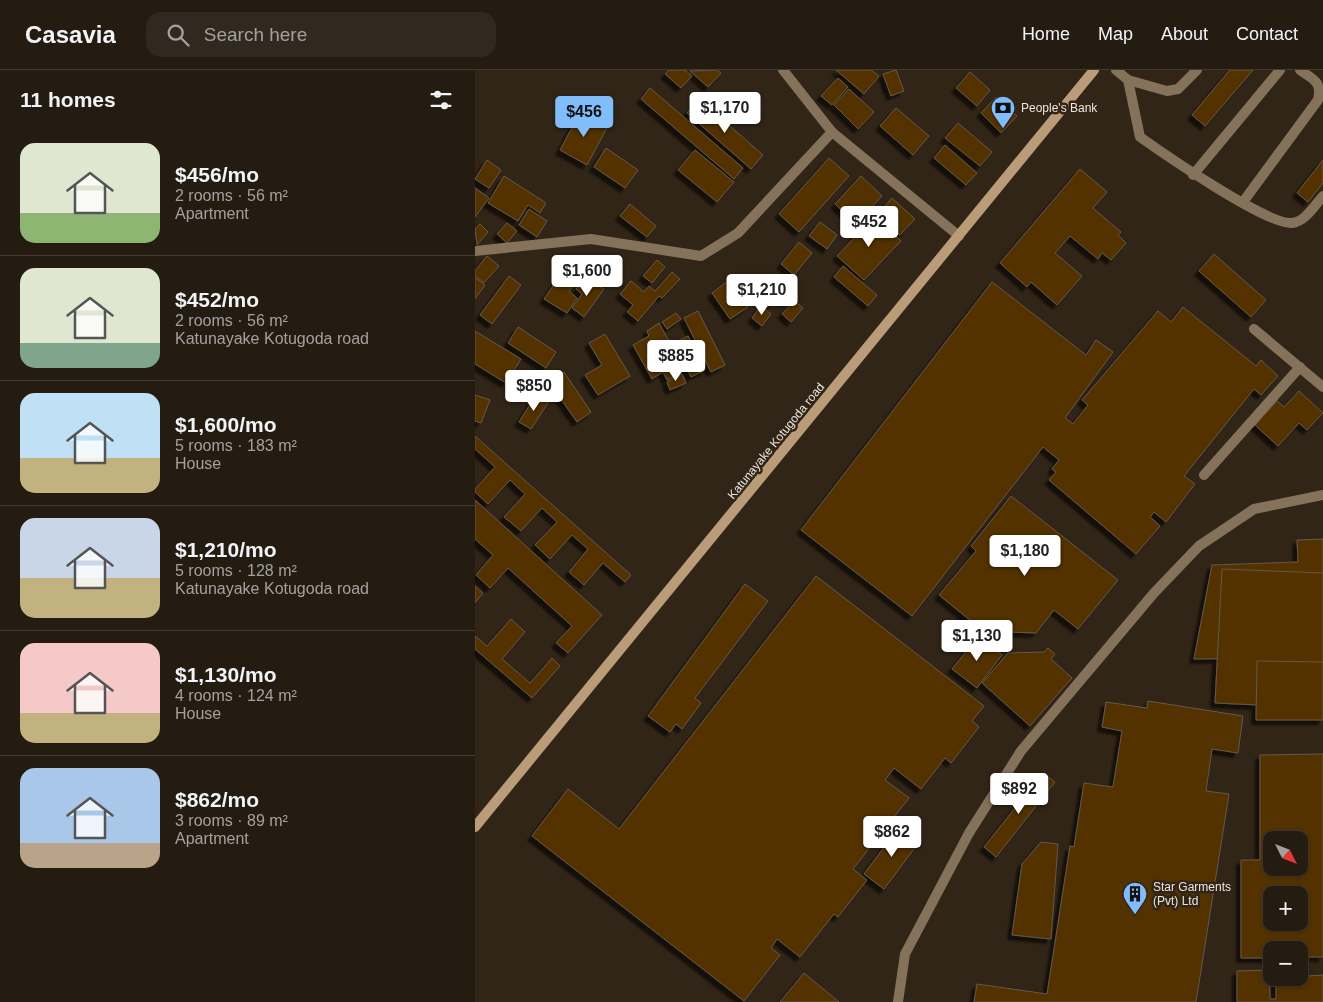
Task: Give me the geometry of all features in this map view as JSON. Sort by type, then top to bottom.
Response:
[{"type":"main road","name":"Katunayake Kotugoda road","points":[[475,827],[1094,70]]},
{"type":"street","points":[[783,70],[832,132],[959,236]]},
{"type":"street","points":[[1116,70],[1128,80],[1167,91],[1178,89],[1197,70]]},
{"type":"street","points":[[1193,174],[1280,70]]},
{"type":"street","points":[[1243,202],[1318,100],[1319,84],[1300,70]]},
{"type":"street","points":[[1128,80],[1140,137],[1193,174],[1243,202],[1273,217],[1291,223],[1302,219],[1323,196]]},
{"type":"street","points":[[475,251],[591,240],[701,256],[739,233],[832,132]]},
{"type":"street","points":[[1254,329],[1323,387]]},
{"type":"street","points":[[1204,475],[1300,367]]},
{"type":"street","points":[[898,1002],[905,954],[969,833],[1021,751],[1154,592],[1199,546],[1254,509],[1323,495]]},
{"type":"building","points":[[669,70],[685,70],[692,76],[681,88],[665,74]]},
{"type":"building","points":[[717,70],[721,73],[708,87],[690,71]]},
{"type":"building","points":[[836,70],[871,70],[879,76],[864,94]]},
{"type":"building","points":[[896,70],[904,91],[891,96],[883,74]]},
{"type":"building","points":[[1230,70],[1253,70],[1205,126],[1192,115]]},
{"type":"building","points":[[970,72],[990,90],[977,106],[956,88]]},
{"type":"building","points":[[838,78],[848,87],[832,105],[821,96]]},
{"type":"building","points":[[650,88],[743,168],[734,179],[641,99]]},
{"type":"building","points":[[849,89],[874,112],[858,129],[834,105]]},
{"type":"building","points":[[996,97],[1017,116],[1001,133],[981,113]]},
{"type":"building","points":[[699,99],[763,155],[751,169],[687,113]]},
{"type":"building","points":[[896,108],[929,136],[913,155],[880,126]]},
{"type":"building","points":[[581,111],[608,126],[587,165],[560,150]]},
{"type":"building","points":[[958,123],[992,152],[980,166],[945,138]]},
{"type":"building","points":[[945,145],[977,173],[966,185],[934,158]]},
{"type":"building","points":[[606,148],[638,170],[625,188],[594,167]]},
{"type":"building","points":[[695,150],[734,182],[717,202],[678,170]]},
{"type":"building","points":[[829,158],[849,176],[799,232],[779,214]]},
{"type":"building","points":[[487,160],[501,170],[489,188],[475,179]]},
{"type":"building","points":[[1323,160],[1323,183],[1308,202],[1297,193]]},
{"type":"building","points":[[1080,169],[1107,192],[1093,208],[1121,232],[1118,235],[1126,243],[1111,260],[1102,253],[1098,259],[1070,236],[1055,253],[1082,276],[1057,305],[1031,282],[1027,287],[1000,263]]},
{"type":"building","points":[[504,176],[546,203],[540,213],[528,205],[518,221],[488,203]]},
{"type":"building","points":[[861,176],[882,196],[856,224],[835,204]]},
{"type":"building","points":[[475,188],[489,198],[475,217]]},
{"type":"building","points":[[892,198],[915,219],[900,235],[877,215]]},
{"type":"building","points":[[630,204],[656,226],[647,237],[620,216]]},
{"type":"building","points":[[529,209],[547,221],[537,237],[519,225]]},
{"type":"building","points":[[875,216],[901,241],[864,280],[837,256]]},
{"type":"building","points":[[820,222],[837,235],[827,249],[809,236]]},
{"type":"building","points":[[507,223],[517,231],[507,243],[497,234]]},
{"type":"building","points":[[480,224],[488,232],[477,245],[475,229]]},
{"type":"building","points":[[799,242],[812,253],[794,275],[781,264]]},
{"type":"building","points":[[1214,254],[1266,300],[1251,317],[1199,271]]},
{"type":"building","points":[[487,256],[499,266],[484,283],[475,275],[475,271]]},
{"type":"building","points":[[657,260],[665,267],[652,283],[643,276]]},
{"type":"building","points":[[843,266],[877,295],[868,306],[834,277]]},
{"type":"building","points":[[566,267],[579,276],[569,291],[577,298],[567,313],[544,299]]},
{"type":"building","points":[[672,272],[680,279],[662,298],[659,296],[638,321],[627,312],[633,305],[620,294],[631,281],[644,292],[649,286],[655,291]]},
{"type":"building","points":[[509,276],[521,285],[492,324],[480,315]]},
{"type":"building","points":[[475,277],[485,285],[475,299]]},
{"type":"building","points":[[586,278],[604,289],[584,317],[572,308],[582,294],[576,289]]},
{"type":"building","points":[[729,280],[748,307],[730,319],[712,293]]},
{"type":"building","points":[[775,282],[792,295],[786,303],[769,291]]},
{"type":"building","points":[[992,282],[1086,355],[1096,340],[1113,352],[1065,418],[1073,424],[1088,405],[1082,400],[1158,311],[1171,322],[1183,307],[1256,366],[1261,360],[1278,376],[1261,395],[1254,389],[1184,476],[1195,484],[1166,522],[1154,512],[1150,517],[1160,526],[1136,554],[1049,480],[1056,472],[1052,469],[1059,460],[1043,447],[912,616],[801,530]]},
{"type":"building","points":[[794,301],[803,308],[791,322],[782,314]]},
{"type":"building","points":[[761,306],[771,314],[762,326],[752,318]]},
{"type":"building","points":[[698,311],[725,365],[711,372],[684,318]]},
{"type":"building","points":[[676,313],[681,319],[667,329],[662,322]]},
{"type":"building","points":[[659,323],[685,370],[667,380],[663,372],[652,379],[633,345],[649,336],[647,331]]},
{"type":"building","points":[[518,327],[556,352],[546,368],[508,343]]},
{"type":"building","points":[[475,331],[521,359],[506,383],[475,364]]},
{"type":"building","points":[[605,334],[630,376],[598,395],[585,375],[602,365],[589,343]]},
{"type":"building","points":[[688,336],[705,370],[691,377],[674,343]]},
{"type":"building","points":[[564,372],[591,412],[577,422],[549,382]]},
{"type":"building","points":[[682,374],[686,383],[670,390],[667,382]]},
{"type":"building","points":[[1299,391],[1323,413],[1307,430],[1299,423],[1278,446],[1255,425],[1277,401],[1284,407]]},
{"type":"building","points":[[475,395],[490,400],[481,423],[475,421]]},
{"type":"building","points":[[536,395],[548,403],[531,429],[519,422]]},
{"type":"building","points":[[475,436],[631,575],[625,582],[603,563],[584,585],[569,572],[588,549],[572,535],[550,559],[535,545],[557,522],[542,508],[521,531],[504,517],[525,494],[510,480],[488,504],[475,492],[475,489],[495,467],[475,449]]},
{"type":"building","points":[[1011,496],[1118,580],[1078,629],[1054,610],[1036,633],[1007,632],[998,643],[939,595],[976,551],[971,546]]},
{"type":"building","points":[[475,500],[602,615],[568,653],[556,643],[572,626],[508,568],[490,588],[476,575],[493,555],[475,539]]},
{"type":"building","points":[[1323,539],[1323,657],[1194,659],[1212,565],[1298,562],[1297,540]]},
{"type":"building","points":[[1222,569],[1323,573],[1323,708],[1215,703]]},
{"type":"building","points":[[816,576],[984,706],[972,721],[979,727],[951,763],[945,758],[921,789],[894,768],[885,780],[909,798],[853,869],[867,880],[838,917],[834,914],[800,957],[777,939],[771,948],[780,955],[744,1001],[532,836],[568,789],[619,829]]},
{"type":"building","points":[[745,584],[768,601],[695,698],[701,703],[682,729],[676,724],[670,732],[648,716]]},
{"type":"building","points":[[475,586],[483,593],[475,603]]},
{"type":"building","points":[[511,619],[525,632],[502,659],[530,683],[552,658],[560,666],[532,698],[475,649],[475,636],[487,646]]},
{"type":"building","points":[[978,637],[1002,655],[977,688],[952,669]]},
{"type":"building","points":[[1048,648],[1055,654],[1051,659],[1072,678],[1030,726],[982,683],[1008,653],[1044,652]]},
{"type":"building","points":[[1257,661],[1323,662],[1323,720],[1256,720]]},
{"type":"building","name":"Star Garments (Pvt) Ltd","points":[[1148,701],[1243,716],[1238,753],[1212,749],[1206,791],[1229,794],[1196,1002],[974,1002],[977,984],[1047,994],[1070,846],[1074,847],[1084,783],[1113,787],[1122,731],[1102,727],[1106,702],[1147,708]]},
{"type":"building","points":[[1323,754],[1323,957],[1308,957],[1308,941],[1263,941],[1263,958],[1241,958],[1241,860],[1260,860],[1260,755]]},
{"type":"building","points":[[1043,773],[1055,782],[996,857],[984,847]]},
{"type":"building","points":[[900,826],[920,841],[884,889],[864,874]]},
{"type":"building","points":[[1041,842],[1058,844],[1051,939],[1012,935],[1022,864]]},
{"type":"building","points":[[1263,970],[1263,986],[1270,986],[1270,999],[1276,999],[1276,986],[1308,986],[1308,976],[1323,975],[1323,1002],[1237,1002],[1237,971]]},
{"type":"building","points":[[804,973],[839,1002],[780,1002]]},
{"type":"place","name":"People's Bank","points":[[1003,129]]},
{"type":"place","name":"Star Garments (Pvt) Ltd","points":[[1135,915]]}]
